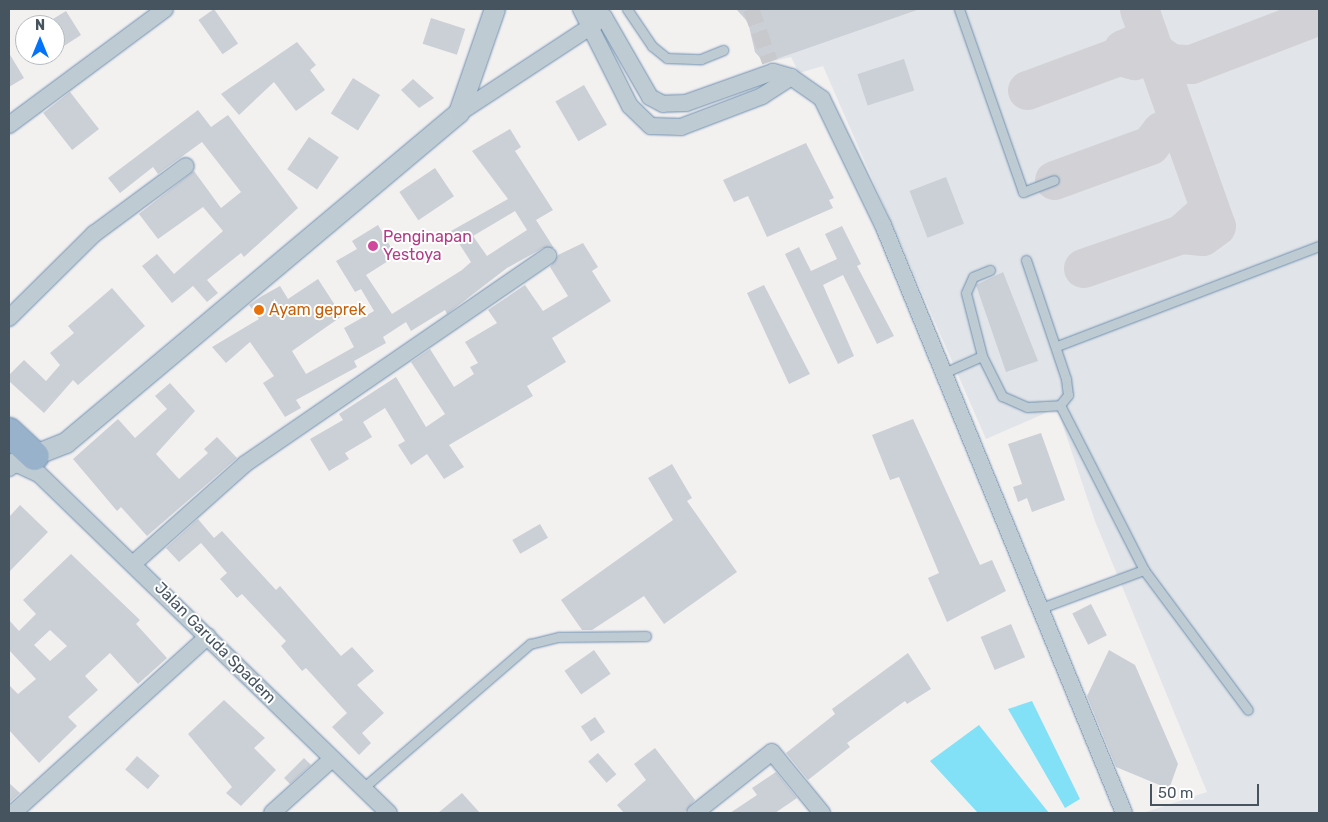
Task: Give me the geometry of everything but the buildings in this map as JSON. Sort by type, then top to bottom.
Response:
[{"type":"highway","points":[[9,432],[21,464]]},
{"type":"street","points":[[9,125],[165,9]]},
{"type":"street","points":[[459,113],[495,9]]},
{"type":"street","points":[[581,9],[588,30],[630,106],[651,126],[682,127],[785,82]]},
{"type":"street","points":[[588,9],[604,17],[650,97],[663,104],[686,103],[772,67],[785,82],[822,99],[884,224],[1041,608],[1091,742],[1124,813]]},
{"type":"street","points":[[21,464],[66,443],[459,113],[588,30],[604,17]]},
{"type":"street","points":[[9,318],[94,234],[186,166]]},
{"type":"street","points":[[134,563],[245,464],[548,256]]},
{"type":"street","name":"Jalan Garuda Spadem","points":[[21,464],[134,563],[389,813]]},
{"type":"street","points":[[14,813],[208,636]]},
{"type":"street","points":[[695,813],[772,752],[822,813]]},
{"type":"street","points":[[272,813],[332,759]]},
{"type":"lane","points":[[627,9],[652,46],[667,58],[701,59],[723,50]]},
{"type":"lane","points":[[959,9],[1023,192],[1054,180]]},
{"type":"lane","points":[[1057,346],[1319,246]]},
{"type":"lane","points":[[1026,260],[1057,346],[1068,395],[1060,405]]},
{"type":"lane","points":[[990,270],[974,277],[966,293],[982,356],[1002,396],[1013,404],[1060,405]]},
{"type":"lane","points":[[946,372],[982,356]]},
{"type":"lane","points":[[1060,405],[1144,570],[1248,710]]},
{"type":"lane","points":[[1041,608],[1144,570]]},
{"type":"lane","points":[[363,788],[530,644],[558,638],[646,636]]},
{"type":"shaded area","points":[[738,9],[1319,9],[1319,813],[1143,813],[1207,792],[1095,521],[1057,408],[986,439],[823,66],[799,73],[791,57],[765,63],[755,52],[751,28]]},
{"type":"water","points":[[1032,701],[1080,799],[1065,808],[1008,709]]},
{"type":"water","points":[[979,725],[1049,813],[978,813],[930,761]]},
{"type":"taxiway","points":[[1139,9],[1216,226],[1202,236],[1181,234]]},
{"type":"taxiway","points":[[1119,56],[1134,60],[1151,49],[1170,63],[1191,64],[1319,15]]},
{"type":"taxiway","points":[[1027,90],[1119,56],[1123,49],[1139,42]]},
{"type":"taxiway","points":[[1054,180],[1150,145],[1161,131],[1179,130]]},
{"type":"taxiway","points":[[1083,268],[1181,234],[1199,218]]},
{"type":"tunnel","points":[[751,9],[770,62]]},
{"type":"place","name":"Penginapan Yestoya","points":[[373,246]]},
{"type":"place","name":"Ayam geprek","points":[[259,310]]}]
